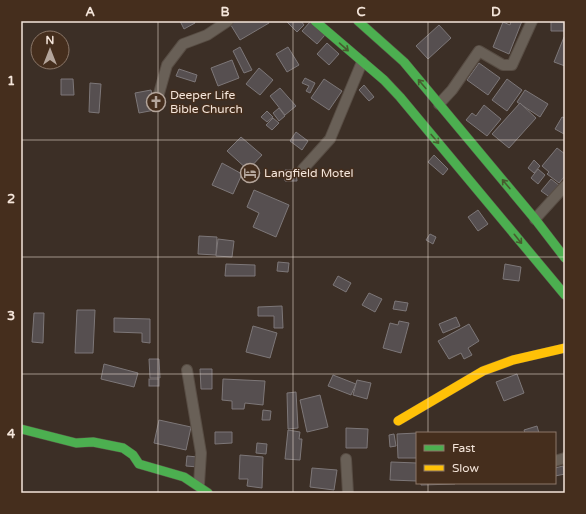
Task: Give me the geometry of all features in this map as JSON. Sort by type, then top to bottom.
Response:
[{"type":"main road","points":[[315,21],[384,80],[400,97],[565,295]]},
{"type":"main road","points":[[358,21],[404,62],[535,219],[565,258]]},
{"type":"main road","points":[[398,421],[483,371],[513,360],[565,348]]},
{"type":"main road","points":[[21,429],[76,443],[92,442],[123,448],[133,455],[140,464],[182,475],[199,484],[208,493]]},
{"type":"street","points":[[158,97],[167,65],[183,44],[207,35],[228,21]]},
{"type":"street","points":[[439,104],[452,90],[479,51],[503,65],[512,64],[532,21]]},
{"type":"street","points":[[303,169],[330,139],[362,62]]},
{"type":"street","points":[[535,219],[565,186]]},
{"type":"street","points":[[187,370],[201,453],[199,484]]},
{"type":"street","points":[[346,459],[348,493]]},
{"type":"building","points":[[180,21],[194,21],[195,23],[184,29]]},
{"type":"building","points":[[268,21],[269,23],[240,40],[229,22]]},
{"type":"building","points":[[301,21],[304,25],[297,32],[287,22]]},
{"type":"building","points":[[511,21],[522,21],[509,54],[493,47],[503,22],[510,25]]},
{"type":"building","points":[[551,21],[565,23],[565,31],[551,31]]},
{"type":"building","points":[[310,22],[325,35],[317,44],[302,31]]},
{"type":"building","points":[[439,25],[451,38],[428,59],[416,46]]},
{"type":"building","points":[[565,37],[565,66],[554,62]]},
{"type":"building","points":[[327,43],[339,54],[329,65],[317,54]]},
{"type":"building","points":[[240,47],[252,70],[244,73],[233,51]]},
{"type":"building","points":[[288,47],[299,65],[287,72],[276,54]]},
{"type":"building","points":[[232,60],[239,78],[218,86],[211,68]]},
{"type":"building","points":[[479,63],[500,78],[488,95],[467,80]]},
{"type":"building","points":[[259,68],[273,80],[260,95],[246,84]]},
{"type":"building","points":[[179,69],[197,75],[195,82],[176,76]]},
{"type":"building","points":[[305,78],[315,83],[310,93],[306,91],[309,86],[302,83]]},
{"type":"building","points":[[61,79],[73,79],[74,95],[61,95]]},
{"type":"building","points":[[324,79],[342,91],[329,110],[311,98]]},
{"type":"building","points":[[507,79],[522,90],[507,111],[492,100]]},
{"type":"building","points":[[90,83],[101,84],[99,113],[89,112]]},
{"type":"building","points":[[364,85],[374,97],[369,101],[359,90]]},
{"type":"building","points":[[280,88],[296,106],[285,115],[270,96]]},
{"type":"building","points":[[151,90],[155,110],[139,113],[135,93]]},
{"type":"building","points":[[525,90],[548,104],[540,117],[517,102]]},
{"type":"building","points":[[520,103],[536,118],[509,148],[492,134]]},
{"type":"building","points":[[484,105],[501,119],[487,136],[466,120],[472,113],[476,116]]},
{"type":"building","points":[[279,108],[285,116],[279,121],[273,113]]},
{"type":"building","points":[[267,111],[273,117],[267,122],[261,117]]},
{"type":"building","points":[[562,117],[565,118],[564,134],[555,129]]},
{"type":"building","points":[[273,118],[279,123],[272,130],[266,125]]},
{"type":"building","points":[[296,132],[308,141],[302,150],[290,141]]},
{"type":"building","points":[[241,137],[262,155],[248,170],[227,151]]},
{"type":"building","points":[[557,148],[565,154],[565,176],[559,183],[547,174],[549,172],[542,166]]},
{"type":"building","points":[[434,155],[448,169],[443,175],[428,162]]},
{"type":"building","points":[[534,160],[540,166],[534,173],[528,168]]},
{"type":"building","points":[[222,163],[242,174],[233,194],[212,185]]},
{"type":"building","points":[[538,169],[545,175],[538,184],[531,178]]},
{"type":"building","points":[[285,170],[296,170],[297,181],[285,181]]},
{"type":"building","points":[[551,179],[560,186],[551,198],[541,191]]},
{"type":"building","points":[[254,190],[289,205],[276,237],[253,227],[259,213],[247,207]]},
{"type":"building","points":[[478,210],[488,224],[478,231],[468,217]]},
{"type":"building","points":[[430,234],[436,237],[433,244],[426,240]]},
{"type":"building","points":[[199,236],[217,237],[216,255],[198,254]]},
{"type":"building","points":[[218,239],[234,241],[232,257],[216,256]]},
{"type":"building","points":[[278,262],[289,263],[288,272],[277,271]]},
{"type":"building","points":[[226,264],[255,265],[255,276],[225,276]]},
{"type":"building","points":[[505,264],[521,267],[519,281],[503,279]]},
{"type":"building","points":[[338,276],[351,283],[346,292],[333,285]]},
{"type":"building","points":[[369,293],[382,299],[375,312],[362,305]]},
{"type":"building","points":[[395,301],[408,303],[406,311],[393,309]]},
{"type":"building","points":[[282,306],[283,328],[274,328],[274,316],[258,316],[258,307]]},
{"type":"building","points":[[77,310],[95,310],[93,353],[75,353]]},
{"type":"building","points":[[34,313],[44,313],[43,343],[32,342]]},
{"type":"building","points":[[456,317],[460,326],[443,333],[439,324]]},
{"type":"building","points":[[114,318],[150,319],[150,343],[142,342],[142,333],[114,332]]},
{"type":"building","points":[[399,321],[409,323],[401,353],[383,348],[390,323],[398,325]]},
{"type":"building","points":[[469,324],[479,341],[468,348],[472,355],[464,359],[461,353],[449,359],[438,341]]},
{"type":"building","points":[[253,326],[277,333],[270,358],[246,352]]},
{"type":"building","points":[[149,359],[159,359],[160,378],[150,378]]},
{"type":"building","points":[[104,364],[138,373],[134,387],[101,379]]},
{"type":"building","points":[[200,369],[212,369],[212,389],[201,389]]},
{"type":"building","points":[[517,374],[524,393],[504,401],[496,382]]},
{"type":"building","points":[[333,375],[356,384],[351,395],[328,386]]},
{"type":"building","points":[[149,379],[159,379],[159,386],[149,386]]},
{"type":"building","points":[[223,379],[265,381],[263,405],[245,403],[244,409],[232,409],[232,401],[222,400]]},
{"type":"building","points":[[357,380],[371,383],[367,399],[353,395]]},
{"type":"building","points":[[296,392],[298,428],[288,429],[287,393]]},
{"type":"building","points":[[320,395],[328,427],[307,432],[300,400]]},
{"type":"building","points":[[263,410],[271,411],[270,420],[262,420]]},
{"type":"building","points":[[159,420],[191,427],[186,450],[154,443]]},
{"type":"building","points":[[537,426],[539,432],[525,432],[524,430]]},
{"type":"building","points":[[346,428],[368,429],[367,448],[346,448]]},
{"type":"building","points":[[288,430],[300,432],[299,439],[302,439],[300,460],[285,459]]},
{"type":"building","points":[[215,432],[232,432],[232,443],[215,444]]},
{"type":"building","points":[[416,433],[416,458],[398,458],[397,434]]},
{"type":"building","points":[[394,434],[396,446],[390,447],[389,435]]},
{"type":"building","points":[[257,443],[267,444],[266,454],[256,453]]},
{"type":"building","points":[[240,455],[263,457],[262,488],[247,486],[248,479],[239,479]]},
{"type":"building","points":[[187,456],[198,457],[198,467],[186,466]]},
{"type":"building","points":[[391,462],[416,463],[416,481],[390,480]]},
{"type":"building","points":[[563,466],[565,474],[556,476],[556,468]]},
{"type":"building","points":[[312,468],[337,470],[334,490],[310,487]]},
{"type":"building","points":[[421,484],[455,484],[421,485]]},
{"type":"traffic: fast","points":[[315,21],[384,80],[400,97],[565,295]]},
{"type":"traffic: fast","points":[[358,21],[404,62],[535,219],[565,258]]},
{"type":"traffic: fast","points":[[21,429],[76,443],[93,442],[123,448],[133,455],[139,464],[184,477],[208,493]]},
{"type":"traffic: slow","points":[[398,421],[483,371],[513,360],[565,348]]},
{"type":"place","name":"Deeper Life Bible Church","points":[[156,102]]},
{"type":"place","name":"Langfield Motel","points":[[250,173]]}]
